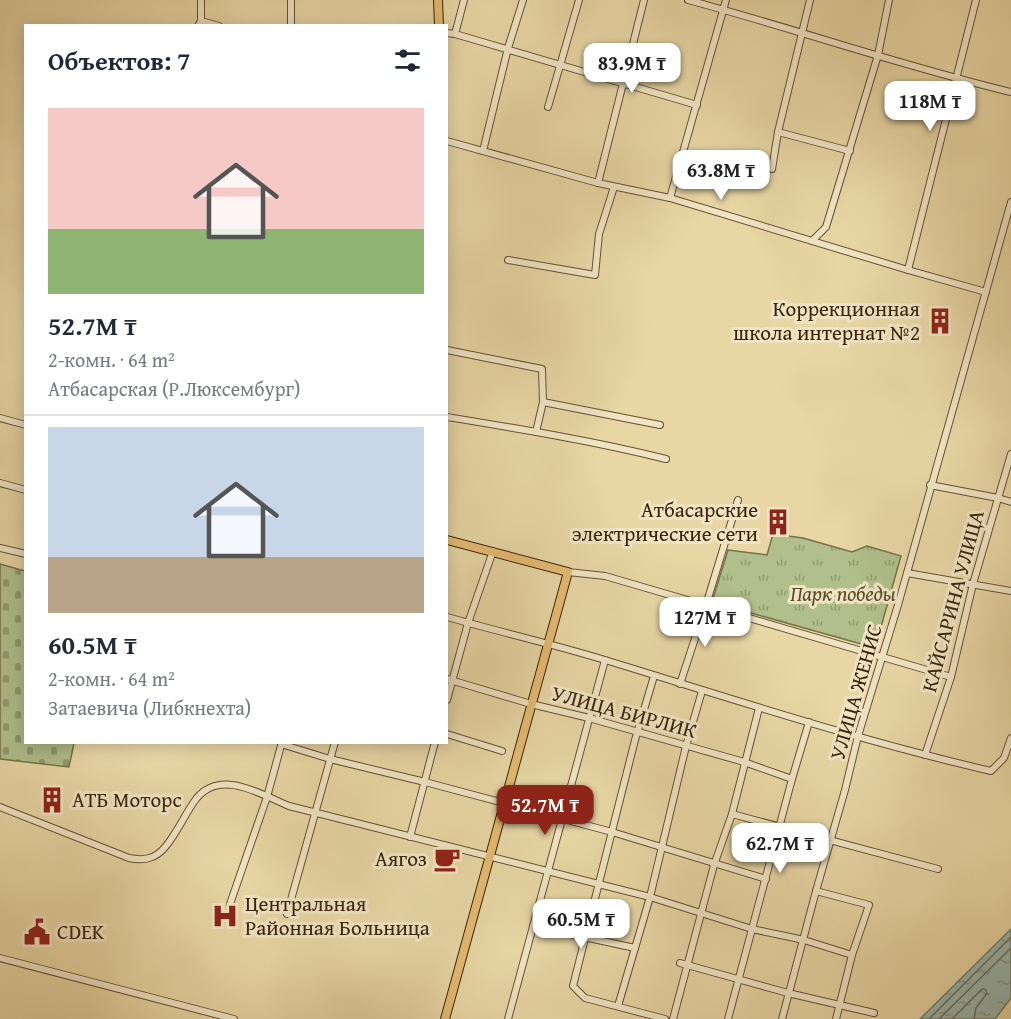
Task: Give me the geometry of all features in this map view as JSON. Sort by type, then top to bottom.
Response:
[{"type":"main road","points":[[438,0],[439,24]]},
{"type":"main road","points":[[445,1019],[568,572],[448,540]]},
{"type":"street","points":[[200,23],[201,0]]},
{"type":"street","points":[[291,0],[293,24]]},
{"type":"street","points":[[464,0],[451,34],[508,48],[697,105]]},
{"type":"street","points":[[483,151],[508,48],[523,0]]},
{"type":"street","points":[[548,107],[579,0]]},
{"type":"street","points":[[598,183],[644,0]]},
{"type":"street","points":[[688,0],[956,79],[1011,92]]},
{"type":"street","points":[[670,198],[726,0]]},
{"type":"street","points":[[772,169],[778,132],[810,0]]},
{"type":"street","points":[[812,241],[826,227],[878,55],[889,0]]},
{"type":"street","points":[[908,270],[976,0]]},
{"type":"street","points":[[778,132],[850,151]]},
{"type":"street","points":[[448,141],[598,183],[670,198],[908,270],[986,291]]},
{"type":"street","points":[[508,260],[595,274],[599,234],[614,187]]},
{"type":"street","name":"УЛИЦА ЖЕНИС","points":[[782,1019],[858,736],[883,657],[1011,202]]},
{"type":"street","points":[[448,350],[542,369],[543,402],[536,432]]},
{"type":"street","points":[[543,402],[660,425]]},
{"type":"street","points":[[448,417],[536,432],[666,459]]},
{"type":"street","points":[[0,418],[24,424]]},
{"type":"street","name":"КАЙСАРИНА УЛИЦА","points":[[925,756],[951,678],[973,584],[1011,454]]},
{"type":"street","points":[[0,483],[24,489]]},
{"type":"street","points":[[930,485],[1011,502]]},
{"type":"street","points":[[680,684],[738,500]]},
{"type":"street","points":[[0,548],[24,554]]},
{"type":"street","points":[[450,680],[493,551]]},
{"type":"street","points":[[568,572],[605,576],[951,678]]},
{"type":"street","points":[[907,573],[1011,591]]},
{"type":"street","points":[[448,617],[605,660],[702,691],[925,756],[991,771],[1004,758],[1011,738]]},
{"type":"street","points":[[508,1019],[605,660]]},
{"type":"street","points":[[654,676],[597,884],[573,986],[585,998],[665,1019]]},
{"type":"street","name":"УЛИЦА БИРЛИК","points":[[450,680],[744,762],[792,779]]},
{"type":"street","points":[[618,1006],[650,897],[686,746],[702,691]]},
{"type":"street","points":[[673,1019],[714,865],[732,814],[759,708]]},
{"type":"street","points":[[728,1019],[809,722]]},
{"type":"street","points":[[448,734],[502,751]]},
{"type":"street","points":[[230,904],[267,797],[282,744]]},
{"type":"street","points":[[285,744],[330,759],[612,832],[766,879]]},
{"type":"street","points":[[287,914],[334,744]]},
{"type":"street","points":[[410,837],[434,744]]},
{"type":"street","points":[[0,807],[129,858],[147,860],[161,852],[166,846],[198,796],[208,789],[228,784],[238,785],[290,806],[650,897],[752,929],[804,940],[852,956]]},
{"type":"street","points":[[732,814],[938,869]]},
{"type":"street","points":[[816,891],[869,905],[852,956],[836,1019]]},
{"type":"street","points":[[533,926],[635,948]]},
{"type":"street","points":[[0,958],[234,1019]]},
{"type":"street","points":[[680,963],[788,993],[874,1013]]},
{"type":"green space","name":"Парк победы","points":[[773,534],[803,538],[852,552],[867,546],[901,556],[877,641],[868,646],[712,602],[728,550],[767,555]]},
{"type":"green space","points":[[0,564],[24,571],[24,744],[74,744],[69,767],[0,759]]},
{"type":"water","points":[[1011,929],[1011,998],[995,1019],[920,1019]]},
{"type":"place","name":"Коррекционная школа интернат №2","points":[[940,321]]},
{"type":"place","name":"Атбасарские электрические сети","points":[[778,522]]},
{"type":"place","name":"АТБ Моторс","points":[[52,800]]},
{"type":"place","name":"Аягоз","points":[[447,859]]},
{"type":"place","name":"Центральная Районная Больница","points":[[225,916]]},
{"type":"place","name":"CDEK","points":[[37,932]]}]
